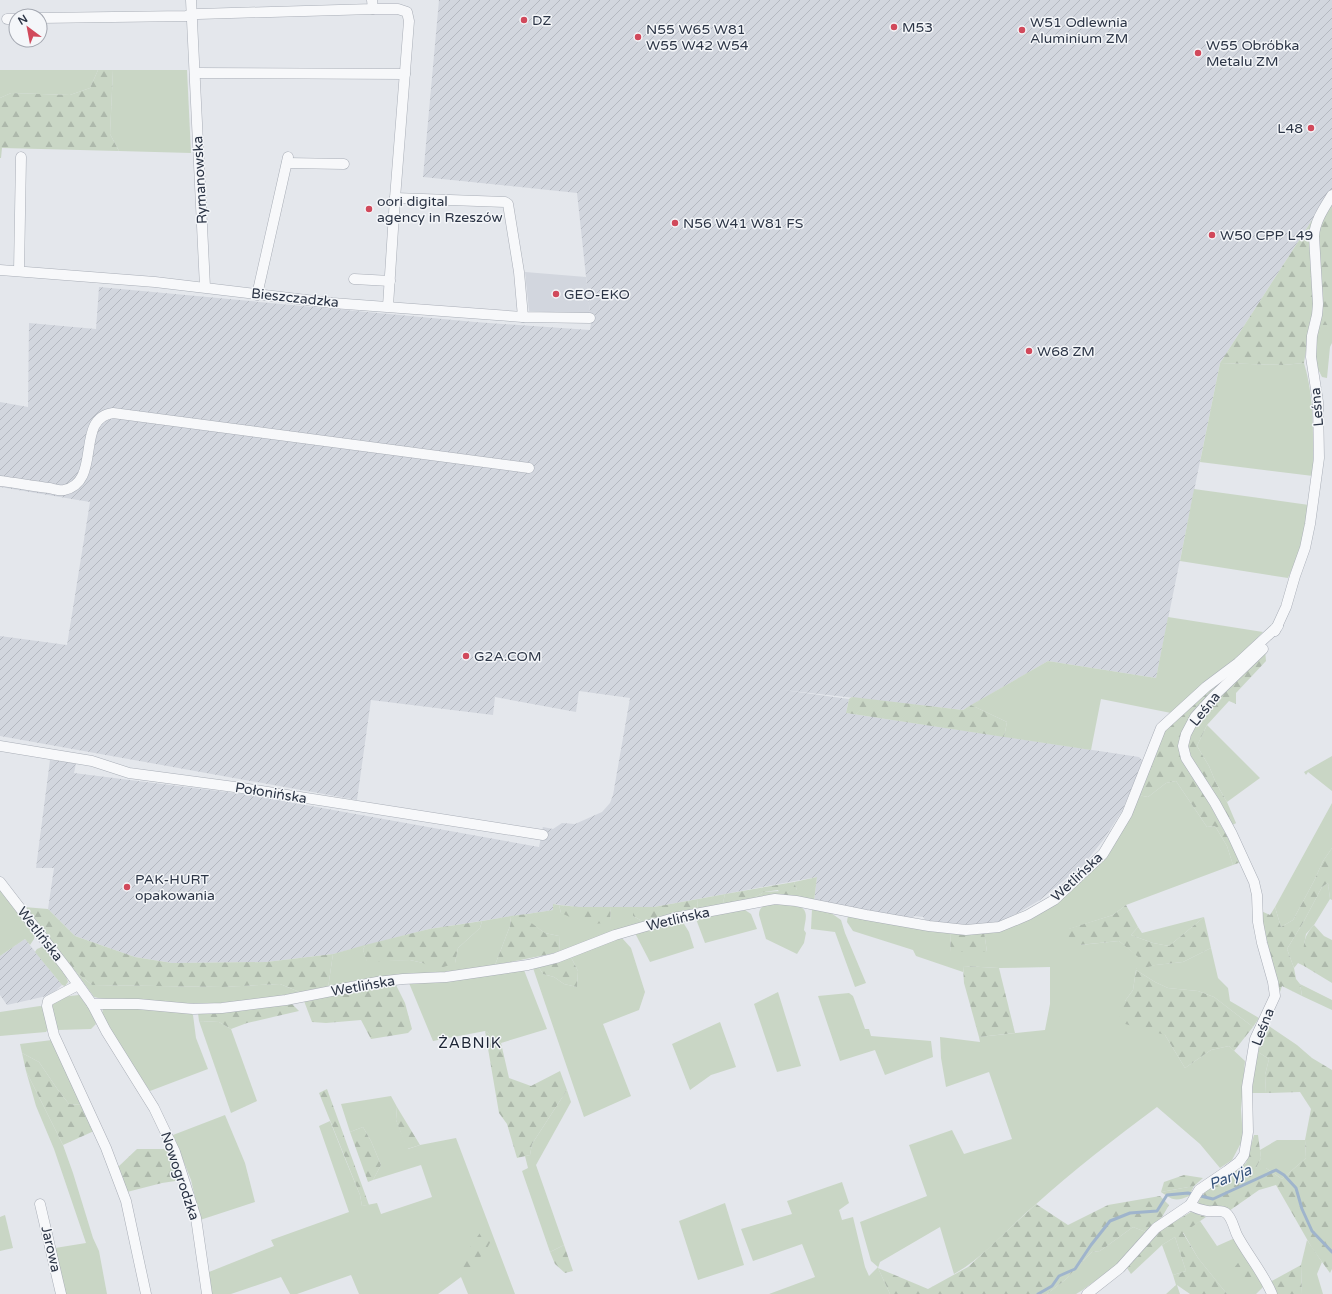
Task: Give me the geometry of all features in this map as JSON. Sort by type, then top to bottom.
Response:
[{"type":"street","name":"Rymanowska","points":[[191,0],[205,287]]},
{"type":"street","points":[[48,18],[192,15],[372,5],[407,12],[409,22],[388,306]]},
{"type":"street","points":[[195,73],[405,74]]},
{"type":"street","points":[[19,271],[21,157]]},
{"type":"street","points":[[257,295],[288,160],[344,164]]},
{"type":"street","name":"Leśna","points":[[1087,1294],[1120,1268],[1156,1228],[1191,1203],[1199,1190],[1228,1171],[1239,1162],[1244,1155],[1248,1132],[1247,1087],[1255,1039],[1274,996],[1273,982],[1262,943],[1258,922],[1257,895],[1254,882],[1232,834],[1215,803],[1186,758],[1183,746],[1186,734],[1195,717],[1213,697],[1270,642],[1286,607],[1294,576],[1305,548],[1317,480],[1319,440],[1318,402],[1310,357],[1318,304],[1314,228],[1332,195]]},
{"type":"street","points":[[395,198],[505,202],[508,204],[519,272],[523,317]]},
{"type":"street","name":"Bieszczadzka","points":[[0,270],[155,282],[332,303],[523,317],[590,318]]},
{"type":"street","points":[[354,279],[390,281]]},
{"type":"street","points":[[0,481],[64,490],[74,485],[80,479],[86,468],[93,426],[101,416],[113,413],[529,468]]},
{"type":"street","name":"Wetlińska","points":[[0,882],[92,1004],[138,1004],[193,1009],[222,1008],[286,1000],[376,982],[446,977],[528,965],[556,958],[615,935],[674,918],[775,899],[796,901],[866,916],[929,926],[966,930],[999,927],[1028,915],[1054,900],[1103,854],[1127,814],[1161,728],[1206,687],[1238,663],[1278,626]]},
{"type":"street","name":"Połonińska","points":[[0,746],[92,761],[129,773],[242,788],[543,835]]},
{"type":"street","points":[[78,985],[48,1001],[47,1006],[50,1020],[54,1035],[72,1077],[106,1148],[126,1201],[146,1294]]},
{"type":"street","name":"Nowogrodzka","points":[[92,1004],[106,1031],[154,1108],[175,1152],[196,1218],[207,1294]]},
{"type":"street","points":[[1191,1203],[1196,1209],[1226,1213],[1236,1234],[1256,1265],[1272,1294]]},
{"type":"street","name":"Jarowa","points":[[40,1204],[61,1294]]},
{"type":"shaded area","points":[[439,0],[1332,0],[1332,189],[1220,363],[1156,678],[1048,661],[963,710],[783,690],[849,699],[846,713],[1139,757],[1143,761],[1122,811],[1104,839],[1085,863],[1040,900],[1009,918],[996,923],[970,925],[927,922],[923,917],[914,916],[909,920],[814,902],[817,877],[654,907],[579,907],[553,904],[553,910],[429,929],[333,954],[266,962],[172,963],[135,957],[75,936],[48,909],[54,868],[36,868],[50,760],[76,763],[74,773],[250,795],[539,847],[543,827],[553,829],[562,823],[575,824],[602,812],[610,803],[613,795],[630,698],[579,691],[576,712],[495,697],[493,715],[371,700],[357,800],[0,736],[0,636],[67,645],[90,502],[0,487],[0,402],[28,407],[29,323],[96,329],[99,287],[475,322],[590,330],[591,323],[577,193],[423,177]]},
{"type":"shaded area","points":[[525,272],[586,277],[590,314],[529,311]]},
{"type":"shaded area","points":[[25,939],[62,985],[51,995],[7,1005],[0,995],[0,956]]},
{"type":"green space","points":[[0,70],[98,70],[90,88],[70,95],[11,93],[0,98]]},
{"type":"green space","points":[[98,70],[113,70],[110,134],[119,151],[2,148],[0,158],[0,98],[11,93],[70,95],[90,88]]},
{"type":"green space","points":[[113,70],[187,70],[191,153],[119,151],[110,134]]},
{"type":"green space","points":[[1332,189],[1332,325],[1310,325],[1304,363],[1283,365],[1220,363]]},
{"type":"green space","points":[[1319,325],[1332,325],[1332,343],[1330,347],[1327,378],[1322,377],[1316,365],[1315,346]]},
{"type":"green space","points":[[1220,363],[1283,365],[1304,363],[1308,377],[1312,405],[1313,476],[1200,462]]},
{"type":"green space","points":[[1194,489],[1309,505],[1301,549],[1288,578],[1180,561]]},
{"type":"green space","points":[[1168,617],[1263,632],[1237,659],[1171,713],[1101,699],[1091,750],[1004,737],[1007,722],[971,705],[1048,661],[1156,678]]},
{"type":"green space","points":[[1258,648],[1184,732],[1179,753],[1197,781],[1241,862],[1233,865],[1227,846],[1215,826],[1207,827],[1176,781],[1166,783],[1148,797],[1138,795],[1163,733],[1189,707]]},
{"type":"green space","points":[[1265,650],[1266,661],[1236,693],[1236,704],[1229,701],[1207,725],[1197,746],[1209,766],[1236,823],[1231,826],[1190,757],[1187,746],[1191,732],[1198,718]]},
{"type":"green space","points":[[852,697],[963,710],[971,705],[1007,722],[1004,737],[846,713],[849,699]]},
{"type":"green space","points":[[1207,725],[1260,778],[1227,802],[1197,746]]},
{"type":"green space","points":[[1332,756],[1332,791],[1308,772],[1306,775],[1304,772]]},
{"type":"green space","points":[[1176,781],[1207,827],[1215,826],[1227,846],[1233,865],[1126,905],[1113,915],[1069,929],[1080,945],[1119,941],[1144,961],[1136,969],[1183,962],[1211,948],[1218,978],[1228,988],[1230,1001],[1259,1018],[1253,1027],[1214,997],[1198,991],[1168,988],[1136,970],[1133,990],[1125,1001],[1165,1035],[1185,1068],[1211,1050],[1229,1046],[1245,1061],[1241,1109],[1243,1139],[1232,1160],[1220,1168],[1200,1144],[1157,1107],[1110,1142],[1050,1192],[986,1251],[954,1274],[940,1227],[880,1262],[878,1268],[890,1294],[769,1294],[815,1277],[802,1244],[753,1261],[741,1229],[792,1214],[787,1201],[842,1182],[849,1203],[839,1210],[842,1220],[853,1217],[865,1267],[869,1276],[878,1267],[871,1261],[860,1222],[927,1196],[909,1145],[952,1130],[964,1154],[1012,1139],[989,1072],[946,1087],[941,1058],[940,1037],[980,1042],[979,1037],[1045,1030],[1050,1004],[1050,967],[999,968],[963,966],[963,972],[916,956],[913,950],[853,931],[847,922],[848,915],[951,931],[950,952],[987,952],[984,931],[1007,926],[1080,880],[1138,795],[1148,797],[1166,783]]},
{"type":"green space","points":[[1332,803],[1332,848],[1323,861],[1293,920],[1281,927],[1275,907]]},
{"type":"green space","points":[[1332,848],[1332,900],[1330,899],[1328,883],[1322,887],[1287,949],[1294,968],[1296,979],[1300,984],[1302,996],[1282,986],[1280,992],[1266,948],[1261,911],[1270,915],[1275,907],[1281,927],[1293,920],[1323,861]]},
{"type":"green space","points":[[817,877],[814,902],[745,903],[764,892],[797,890],[794,882]]},
{"type":"green space","points":[[794,882],[797,890],[792,896],[781,895],[778,890],[764,892],[745,903],[722,907],[725,894]]},
{"type":"green space","points":[[1328,883],[1330,899],[1314,925],[1306,934],[1304,945],[1304,966],[1298,963],[1294,968],[1287,949],[1322,887]]},
{"type":"green space","points":[[0,888],[35,934],[30,945],[25,939],[0,956]]},
{"type":"green space","points":[[725,894],[722,907],[697,911],[698,899]]},
{"type":"green space","points":[[698,899],[697,911],[644,922],[633,916],[633,907],[654,907]]},
{"type":"green space","points":[[772,903],[801,907],[805,911],[806,917],[804,930],[806,933],[804,943],[797,954],[766,939],[759,912],[762,907]]},
{"type":"green space","points":[[553,904],[559,905],[561,913],[610,920],[611,907],[633,907],[633,916],[644,922],[560,952],[559,936],[545,933],[525,919],[527,914],[553,910]]},
{"type":"green space","points":[[559,905],[579,907],[611,907],[610,920],[598,924],[579,921],[561,913]]},
{"type":"green space","points":[[1126,905],[1138,927],[1131,935],[1153,943],[1169,946],[1204,917],[1211,948],[1183,962],[1156,965],[1136,970],[1137,964],[1143,961],[1119,941],[1069,946],[1068,929],[1113,915]]},
{"type":"green space","points":[[24,907],[48,909],[75,936],[135,957],[172,963],[266,962],[333,954],[328,988],[302,993],[280,984],[223,987],[92,985],[75,971]]},
{"type":"green space","points":[[812,909],[831,913],[841,920],[866,983],[855,987],[835,932],[811,929]]},
{"type":"green space","points":[[745,910],[751,914],[757,929],[705,943],[696,919],[699,917]]},
{"type":"green space","points":[[527,914],[526,919],[545,933],[559,936],[560,952],[495,965],[510,926],[511,916]]},
{"type":"green space","points":[[511,916],[510,926],[495,965],[328,988],[333,954],[365,945],[363,950],[367,961],[410,960],[423,963],[455,963],[458,948],[480,928],[482,921]]},
{"type":"green space","points":[[1204,917],[1169,946],[1153,943],[1131,935],[1138,927],[1142,933]]},
{"type":"green space","points":[[681,919],[689,932],[694,948],[650,962],[636,935],[637,932]]},
{"type":"green space","points":[[482,921],[480,928],[458,948],[455,963],[435,970],[423,963],[410,960],[367,962],[363,950],[365,945],[429,929]]},
{"type":"green space","points":[[1314,925],[1324,936],[1332,940],[1332,983],[1304,966],[1305,939]]},
{"type":"green space","points":[[951,931],[984,931],[987,952],[950,952]]},
{"type":"green space","points":[[622,938],[631,948],[645,992],[639,1010],[603,1024],[631,1096],[584,1117],[533,968],[538,966],[543,974],[554,977],[564,984],[577,987],[578,971],[571,957],[611,940]]},
{"type":"green space","points":[[44,946],[65,973],[68,982],[65,986],[62,985],[35,952],[37,949]]},
{"type":"green space","points":[[571,957],[578,971],[577,987],[564,984],[554,977],[543,974],[538,966]]},
{"type":"green space","points":[[963,966],[999,968],[1015,1033],[979,1037],[964,983]]},
{"type":"green space","points":[[524,970],[547,1029],[501,1043],[485,1031],[433,1041],[409,983]]},
{"type":"green space","points":[[1136,970],[1168,988],[1198,991],[1214,997],[1253,1027],[1234,1051],[1229,1046],[1211,1050],[1185,1068],[1165,1035],[1118,1022],[1125,1001],[1133,990]]},
{"type":"green space","points":[[75,971],[92,985],[222,987],[280,984],[302,993],[232,1003],[157,1002],[102,998],[94,997]]},
{"type":"green space","points":[[395,983],[405,1003],[412,1029],[408,1033],[371,1039],[361,1020],[326,1023],[312,1022],[304,1001]]},
{"type":"green space","points":[[1300,984],[1332,1000],[1332,1010],[1302,996]]},
{"type":"green space","points":[[778,992],[801,1066],[777,1072],[754,1004]]},
{"type":"green space","points":[[849,993],[853,996],[865,1029],[869,1029],[871,1036],[931,1041],[933,1057],[885,1075],[875,1050],[840,1061],[818,996]]},
{"type":"green space","points":[[79,995],[93,1014],[96,1024],[91,1029],[58,1030],[50,1015],[52,1002],[61,997]]},
{"type":"green space","points":[[291,1003],[299,1011],[247,1023],[231,1029],[219,1022],[199,1021],[198,1013],[228,1012]]},
{"type":"green space","points":[[40,1006],[43,1007],[48,1029],[46,1032],[0,1036],[0,1012]]},
{"type":"green space","points":[[105,1006],[189,1012],[193,1015],[196,1038],[208,1069],[150,1091],[130,1062],[102,1015],[103,1008]]},
{"type":"green space","points":[[199,1021],[219,1022],[231,1029],[257,1101],[231,1113]]},
{"type":"green space","points":[[720,1022],[736,1067],[711,1075],[690,1090],[672,1044]]},
{"type":"green space","points":[[1266,1024],[1297,1045],[1312,1058],[1332,1070],[1332,1269],[1330,1273],[1312,1248],[1276,1185],[1259,1190],[1229,1211],[1200,1205],[1198,1202],[1206,1191],[1246,1163],[1254,1135],[1258,1135],[1261,1158],[1256,1168],[1266,1168],[1282,1179],[1306,1158],[1305,1140],[1311,1109],[1300,1092],[1266,1093],[1265,1075],[1269,1059],[1258,1052]]},
{"type":"green space","points":[[485,1031],[501,1043],[509,1078],[531,1086],[560,1071],[567,1090],[532,1144],[530,1155],[517,1158],[507,1124],[499,1113]]},
{"type":"green space","points":[[52,1040],[82,1105],[69,1104],[39,1062],[22,1053],[20,1044]]},
{"type":"green space","points":[[1258,1052],[1269,1059],[1265,1075],[1266,1093],[1252,1093]]},
{"type":"green space","points":[[22,1053],[39,1062],[69,1104],[82,1105],[94,1131],[63,1145],[26,1071]]},
{"type":"green space","points":[[26,1071],[63,1145],[93,1238],[99,1251],[107,1294],[65,1294],[55,1248],[86,1243],[54,1149],[36,1106]]},
{"type":"green space","points":[[327,1089],[369,1205],[362,1206],[360,1195],[319,1093]]},
{"type":"green space","points":[[567,1090],[571,1102],[536,1165],[564,1245],[550,1252],[522,1171],[528,1168],[525,1156],[530,1155],[532,1144]]},
{"type":"green space","points":[[391,1096],[397,1107],[396,1120],[408,1149],[420,1145],[456,1138],[515,1294],[468,1294],[461,1277],[438,1294],[359,1294],[351,1275],[297,1294],[290,1294],[281,1277],[231,1294],[212,1294],[209,1272],[274,1246],[271,1240],[349,1212],[319,1126],[330,1121],[360,1195],[362,1206],[377,1203],[381,1214],[432,1197],[421,1165],[373,1180],[381,1165],[371,1141],[363,1127],[350,1132],[341,1104]]},
{"type":"green space","points":[[397,1107],[420,1145],[407,1149],[396,1120]]},
{"type":"green space","points":[[225,1115],[245,1163],[255,1202],[200,1220],[191,1180],[173,1135]]},
{"type":"green space","points":[[363,1127],[371,1141],[381,1165],[373,1180],[368,1182],[350,1132]]},
{"type":"green space","points":[[1277,1140],[1305,1140],[1306,1158],[1282,1179],[1266,1168],[1256,1168],[1261,1158],[1260,1150]]},
{"type":"green space","points":[[137,1149],[169,1149],[182,1180],[162,1183],[127,1192],[118,1167]]},
{"type":"green space","points":[[1184,1175],[1203,1178],[1194,1186],[1161,1192],[1164,1182]]},
{"type":"green space","points":[[1194,1186],[1189,1196],[1180,1199],[1171,1198],[1161,1192]]},
{"type":"green space","points":[[1160,1196],[1169,1205],[1162,1217],[1146,1232],[1133,1227],[1100,1251],[1092,1252],[1065,1280],[1047,1294],[890,1294],[878,1268],[928,1289],[968,1267],[1036,1204],[1068,1225],[1108,1205]]},
{"type":"green space","points":[[725,1203],[744,1265],[698,1280],[679,1221]]},
{"type":"green space","points":[[1191,1212],[1206,1217],[1183,1233],[1198,1258],[1227,1294],[1190,1294],[1177,1285],[1180,1294],[1166,1294],[1176,1285],[1173,1275],[1186,1271],[1175,1237],[1162,1245],[1131,1274],[1127,1268],[1160,1230]]},
{"type":"green space","points":[[5,1215],[13,1248],[0,1251],[0,1217]]},
{"type":"green space","points":[[1200,1221],[1217,1246],[1235,1238],[1263,1287],[1256,1294],[1227,1294],[1198,1258],[1183,1232]]},
{"type":"green space","points":[[1133,1227],[1146,1232],[1120,1263],[1076,1294],[1047,1294],[1065,1280],[1092,1252],[1100,1251]]},
{"type":"green space","points":[[480,1233],[493,1237],[485,1252],[461,1277],[462,1258]]},
{"type":"green space","points":[[1175,1237],[1186,1271],[1173,1275],[1162,1245]]},
{"type":"green space","points":[[1307,1240],[1322,1262],[1317,1274],[1323,1294],[1302,1294],[1301,1265]]},
{"type":"green space","points":[[564,1245],[573,1271],[565,1273],[555,1264],[550,1252]]},
{"type":"green space","points":[[1245,1254],[1258,1277],[1245,1282],[1234,1268]]},
{"type":"green space","points":[[1301,1265],[1302,1294],[1275,1294],[1270,1282]]},
{"type":"waterway","name":"Paryja","points":[[1038,1294],[1052,1286],[1059,1276],[1075,1269],[1091,1245],[1110,1221],[1130,1213],[1157,1211],[1167,1195],[1188,1193],[1213,1199],[1276,1170],[1284,1175],[1296,1188],[1302,1209],[1312,1231],[1332,1252]]},
{"type":"place","name":"DZ","points":[[524,20]]},
{"type":"place","name":"M53","points":[[894,27]]},
{"type":"place","name":"W51 Odlewnia Aluminium ZM","points":[[1022,30]]},
{"type":"place","name":"N55 W65 W81 W55 W42 W54","points":[[638,37]]},
{"type":"place","name":"W55 Obróbka Metalu ZM","points":[[1198,53]]},
{"type":"place","name":"L48","points":[[1311,128]]},
{"type":"place","name":"oori digital agency in Rzeszów","points":[[369,209]]},
{"type":"place","name":"N56 W41 W81 FS","points":[[675,223]]},
{"type":"place","name":"W50 CPP L49","points":[[1212,235]]},
{"type":"place","name":"GEO-EKO","points":[[556,294]]},
{"type":"place","name":"W68 ZM","points":[[1029,351]]},
{"type":"place","name":"G2A.COM","points":[[466,656]]},
{"type":"place","name":"PAK-HURT opakowania","points":[[127,887]]},
{"type":"district","name":"ŻABNIK","points":[[470,1043]]}]
